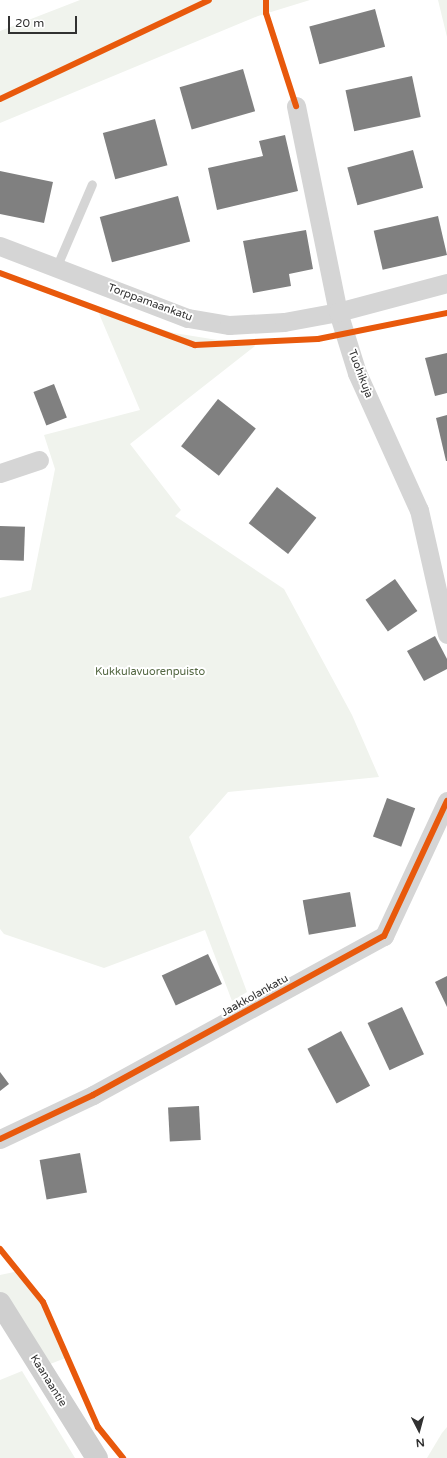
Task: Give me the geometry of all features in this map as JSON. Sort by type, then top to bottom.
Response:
[{"type":"street","name":"Tuohikuja","points":[[296,106],[338,312],[357,373],[419,510],[447,634]]},
{"type":"street","name":"Torppamaankatu","points":[[0,246],[188,318],[229,325],[284,322],[338,312],[447,283]]},
{"type":"street","points":[[0,473],[39,460]]},
{"type":"street","name":"Jaakkolankatu","points":[[0,1139],[93,1095],[384,936],[447,801]]},
{"type":"street","name":"Kaanaantie","points":[[0,1303],[97,1458]]},
{"type":"lane","points":[[56,268],[92,184]]},
{"type":"green space","points":[[80,0],[310,0],[258,16],[0,123],[0,31]]},
{"type":"green space","points":[[438,0],[447,0],[447,37]]},
{"type":"green space","name":"Kukkulavuorenpuisto","points":[[97,309],[174,333],[255,346],[130,444],[181,510],[175,516],[284,589],[352,715],[379,777],[228,792],[189,837],[247,992],[232,1001],[205,930],[104,968],[4,934],[0,929],[0,598],[31,590],[55,469],[44,435],[140,410]]},
{"type":"green space","points":[[19,1271],[43,1302],[68,1357],[40,1368],[0,1303],[0,1275]]},
{"type":"green space","points":[[22,1371],[75,1458],[0,1458],[0,1380]]},
{"type":"green space","points":[[447,1427],[447,1458],[427,1458],[442,1433]]},
{"type":"building","points":[[375,9],[385,47],[319,64],[309,27]]},
{"type":"building","points":[[243,69],[255,111],[192,129],[180,87]]},
{"type":"building","points":[[412,76],[421,117],[354,131],[345,90]]},
{"type":"building","points":[[155,119],[167,165],[115,179],[103,133]]},
{"type":"building","points":[[285,135],[298,191],[217,210],[208,168],[263,156],[259,141]]},
{"type":"building","points":[[413,150],[423,188],[357,205],[347,168]]},
{"type":"building","points":[[0,171],[53,182],[44,223],[0,214]]},
{"type":"building","points":[[178,196],[190,241],[112,262],[100,217]]},
{"type":"building","points":[[438,216],[447,255],[383,270],[374,231]]},
{"type":"building","points":[[306,230],[313,269],[289,274],[291,286],[253,293],[243,241]]},
{"type":"building","points":[[447,353],[447,393],[435,396],[425,358]]},
{"type":"building","points":[[54,384],[67,418],[46,425],[33,392]]},
{"type":"building","points":[[218,399],[256,429],[219,476],[181,446]]},
{"type":"building","points":[[447,415],[447,461],[446,461],[436,418]]},
{"type":"building","points":[[277,487],[316,518],[288,554],[249,523]]},
{"type":"building","points":[[0,526],[25,527],[24,561],[0,560]]},
{"type":"building","points":[[395,579],[417,611],[388,632],[366,600]]},
{"type":"building","points":[[435,636],[447,659],[447,669],[424,681],[407,651]]},
{"type":"building","points":[[387,798],[415,808],[401,847],[373,837]]},
{"type":"building","points":[[350,892],[356,926],[309,935],[303,900]]},
{"type":"building","points":[[208,954],[222,984],[176,1005],[162,976]]},
{"type":"building","points":[[447,976],[447,1007],[435,982]]},
{"type":"building","points":[[402,1007],[424,1054],[390,1070],[368,1023]]},
{"type":"building","points":[[341,1031],[370,1086],[337,1104],[307,1049]]},
{"type":"building","points":[[0,1072],[9,1084],[0,1091]]},
{"type":"building","points":[[199,1106],[201,1140],[170,1142],[168,1108]]},
{"type":"building","points":[[80,1153],[87,1192],[47,1200],[40,1160]]},
{"type":"cycle path","points":[[0,99],[209,0]]},
{"type":"cycle path","points":[[266,0],[266,13],[296,106]]},
{"type":"cycle path","points":[[0,273],[195,345],[318,339],[447,313]]},
{"type":"cycle path","points":[[0,1139],[93,1095],[384,936],[447,801]]},
{"type":"cycle path","points":[[0,1249],[43,1302],[98,1427],[123,1458]]}]
